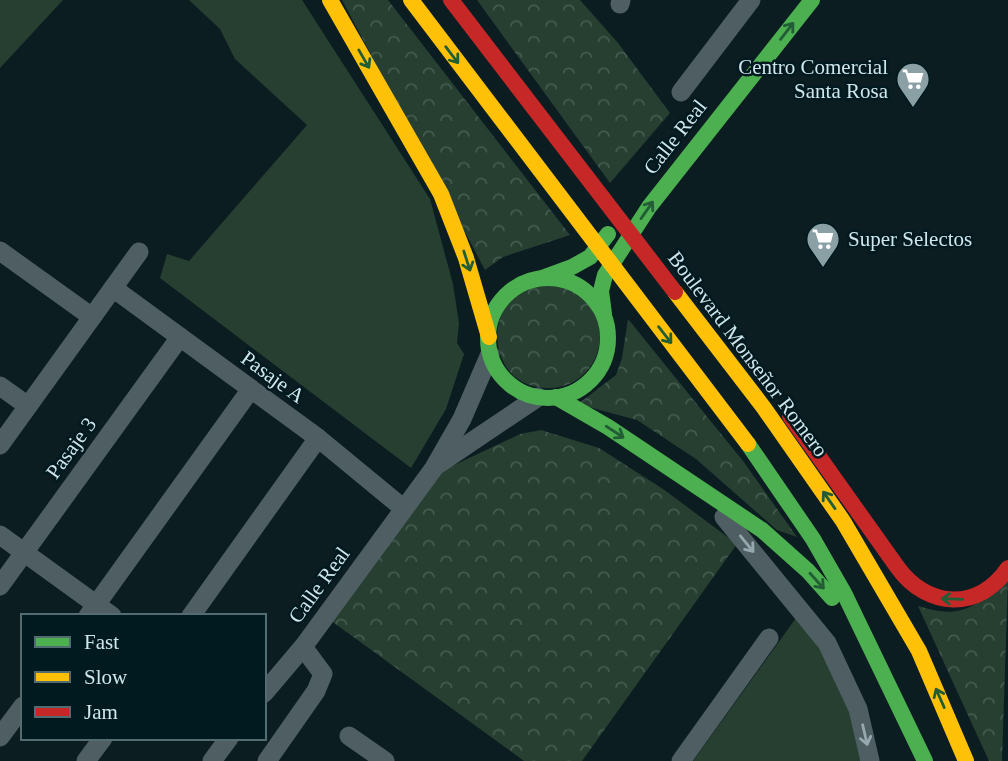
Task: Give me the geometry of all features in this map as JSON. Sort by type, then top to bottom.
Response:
[{"type":"main road","points":[[330,0],[441,194],[466,258],[497,369],[508,382],[521,391],[547,397],[608,427],[762,530],[808,571],[843,609],[878,660]]},
{"type":"main road","points":[[411,0],[564,205],[740,432],[778,486],[826,560],[878,660],[925,761]]},
{"type":"main road","name":"Boulevard Monseñor Romero","points":[[450,0],[764,408],[843,521],[919,651],[966,761]]},
{"type":"main road","name":"Calle Real","points":[[542,278],[590,257],[794,0]]},
{"type":"main road","name":"Calle Real","points":[[604,314],[600,291],[605,275],[649,207],[812,0]]},
{"type":"main road","points":[[650,257],[678,279],[714,316],[729,337]]},
{"type":"main road","points":[[490,345],[491,320],[499,304],[525,282],[542,278],[561,279],[579,286],[593,298],[604,314],[608,333],[607,351],[600,368],[589,382],[574,392],[547,397]]},
{"type":"main road","points":[[777,398],[915,588],[933,597],[965,599],[992,586],[1008,568]]},
{"type":"street","points":[[681,92],[751,0]]},
{"type":"street","points":[[0,251],[92,317]]},
{"type":"street","points":[[0,445],[139,252]]},
{"type":"street","name":"Pasaje A","points":[[113,288],[318,438],[403,508]]},
{"type":"street","name":"Pasaje 3","points":[[0,586],[180,337]]},
{"type":"street","name":"Calle Real","points":[[266,691],[303,647],[434,468],[462,419],[490,345]]},
{"type":"street","points":[[0,386],[28,406]]},
{"type":"street","points":[[0,535],[99,612],[251,389]]},
{"type":"street","name":"Calle Real","points":[[434,468],[547,397]]},
{"type":"street","points":[[192,614],[318,438]]},
{"type":"street","points":[[704,491],[827,643],[858,709],[870,761]]},
{"type":"street","points":[[681,761],[769,638]]},
{"type":"street","points":[[267,761],[316,691],[323,674],[303,647]]},
{"type":"street","points":[[0,737],[21,709]]},
{"type":"street","points":[[349,736],[385,761]]},
{"type":"street","points":[[86,761],[102,740]]},
{"type":"street","points":[[212,761],[228,740]]},
{"type":"green space","points":[[0,0],[63,0],[0,68]]},
{"type":"green space","points":[[189,0],[302,0],[430,199],[453,284],[459,323],[457,343],[464,354],[446,409],[411,468],[160,278],[167,254],[189,261],[307,125],[235,59],[220,29]]},
{"type":"green space","points":[[342,0],[388,0],[570,235],[503,257],[485,270]]},
{"type":"green space","points":[[477,0],[580,0],[618,43],[670,113],[610,183]]},
{"type":"green space","points":[[543,282],[566,285],[581,292],[587,298],[598,322],[600,336],[593,363],[573,382],[560,387],[544,388],[526,384],[518,379],[504,363],[497,340],[501,317],[513,297],[523,289]]},
{"type":"green space","points":[[628,319],[743,461],[797,537],[777,530],[696,459],[637,420],[578,404],[616,375],[622,358]]},
{"type":"green space","points":[[541,430],[599,448],[663,489],[737,544],[582,761],[524,761],[330,620],[433,475],[520,434]]},
{"type":"green space","points":[[1008,578],[1002,761],[989,761],[918,606],[947,612],[968,608]]},
{"type":"green space","points":[[801,611],[850,709],[863,761],[693,761]]},
{"type":"traffic: fast","points":[[604,314],[601,291],[605,275],[649,207],[812,0]]},
{"type":"traffic: fast","points":[[542,278],[590,257],[608,234]]},
{"type":"traffic: fast","points":[[548,278],[571,283],[590,296],[603,315],[608,338],[603,361],[590,380],[571,393],[548,398],[525,393],[506,380],[493,361],[488,338],[493,315],[506,296],[525,283],[548,278]]},
{"type":"traffic: fast","points":[[556,397],[608,427],[762,530],[808,571],[832,598]]},
{"type":"traffic: fast","points":[[748,444],[813,539],[844,593],[925,761]]},
{"type":"traffic: slow","points":[[330,0],[441,194],[466,258],[489,337]]},
{"type":"traffic: slow","points":[[411,0],[748,444]]},
{"type":"traffic: slow","points":[[675,292],[764,408],[843,521],[919,651],[966,761]]},
{"type":"traffic: jam","points":[[451,0],[675,292]]},
{"type":"traffic: jam","points":[[790,416],[910,582],[938,597],[953,600],[968,598],[983,592],[1008,568]]},
{"type":"place","name":"Centro Comercial Santa Rosa","points":[[913,109]]},
{"type":"place","name":"Super Selectos","points":[[823,269]]}]
